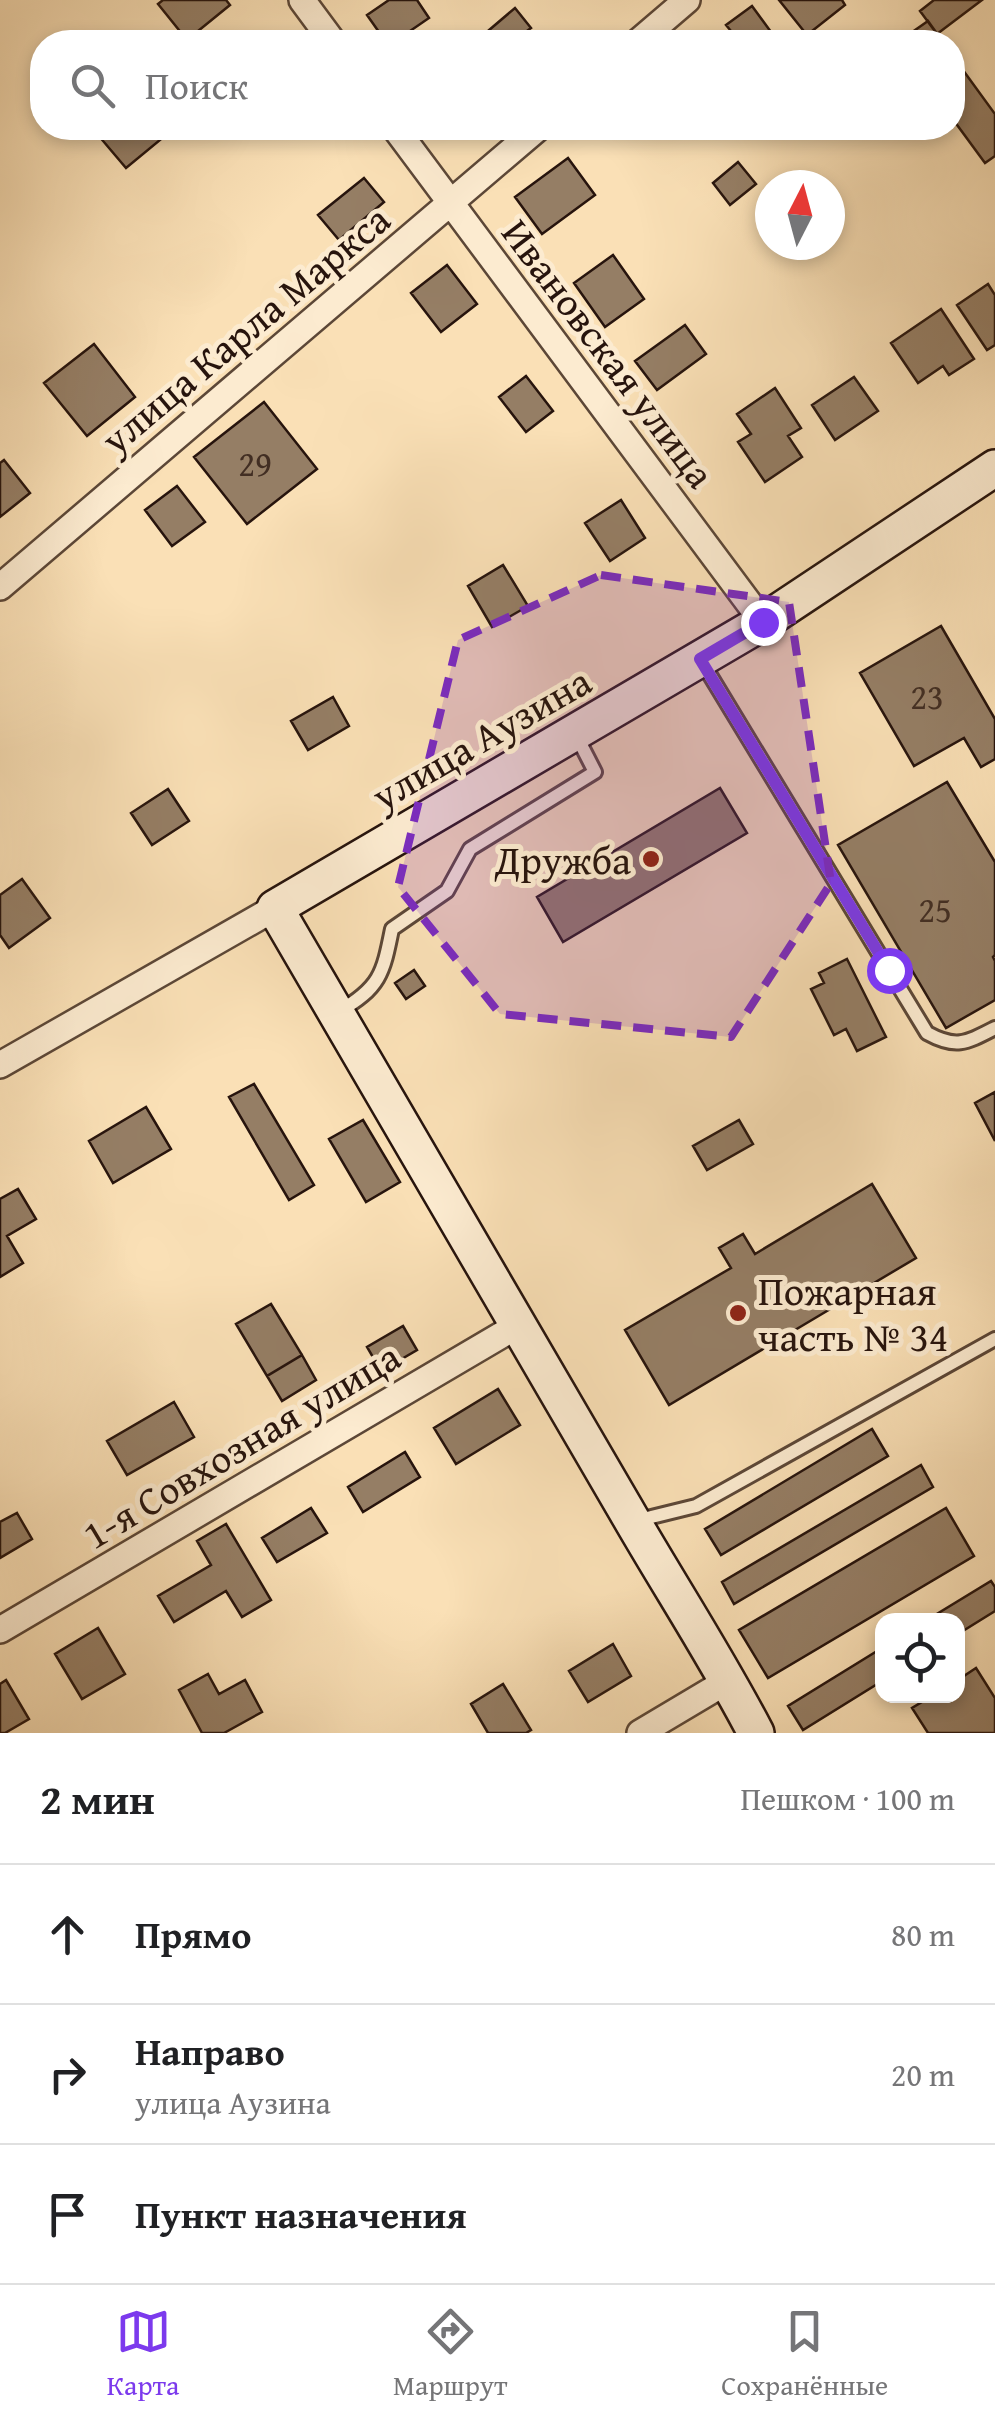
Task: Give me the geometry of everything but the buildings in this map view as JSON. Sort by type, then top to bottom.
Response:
[{"type":"main road","name":"улица Аузина","points":[[275,908],[763,622],[995,468]]},
{"type":"main road","points":[[275,908],[729,1680],[756,1733]]},
{"type":"street","points":[[302,0],[324,30]]},
{"type":"street","points":[[652,30],[687,0]]},
{"type":"street","name":"Ивановская улица","points":[[404,140],[763,622]]},
{"type":"street","name":"улица Карла Маркса","points":[[0,587],[524,140]]},
{"type":"street","name":"улица Аузина","points":[[0,1066],[275,908]]},
{"type":"street","name":"1-я Совхозная улица","points":[[0,1630],[520,1324]]},
{"type":"street","points":[[640,1733],[729,1680]]},
{"type":"lane","points":[[700,659],[926,1032],[943,1042],[957,1044],[995,1028]]},
{"type":"lane","points":[[336,1013],[364,997],[384,970],[392,929],[447,891],[470,849],[595,772],[575,733]]},
{"type":"lane","points":[[633,1522],[696,1506],[995,1339]]},
{"type":"highlighted area","points":[[601,575],[789,602],[831,883],[731,1037],[500,1014],[398,887],[458,640]]},
{"type":"place","name":"Дружба","points":[[651,859]]},
{"type":"place","name":"Пожарная часть № 34","points":[[738,1313]]},
{"type":"route","points":[[763,622],[700,659],[889,970]]}]
